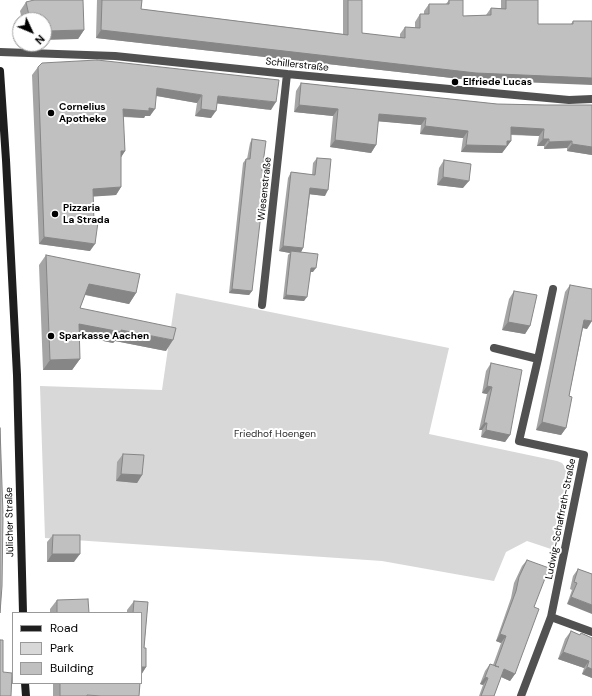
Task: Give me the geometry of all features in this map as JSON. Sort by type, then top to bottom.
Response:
[{"type":"main road","name":"Jülicher Straße","points":[[0,71],[17,375],[23,612]]},
{"type":"main road","points":[[25,684],[26,696]]},
{"type":"street","name":"Schillerstraße","points":[[0,52],[115,56],[287,74],[569,100],[592,99]]},
{"type":"street","name":"Wiesenstraße","points":[[262,305],[287,74]]},
{"type":"street","name":"Ludwig-Schaffrath-Straße","points":[[522,696],[551,617],[584,455],[519,441],[553,289]]},
{"type":"street","points":[[494,348],[538,359]]},
{"type":"street","points":[[551,617],[592,632]]},
{"type":"green space","name":"Friedhof Hoengen","points":[[176,293],[449,348],[429,434],[562,463],[568,471],[569,477],[554,550],[527,541],[506,552],[494,581],[382,561],[45,538],[40,386],[162,390]]},
{"type":"building","points":[[34,0],[83,0],[84,30],[52,31],[52,12],[28,12],[26,2]]},
{"type":"building","points":[[102,0],[142,0],[141,9],[348,35],[348,0],[362,0],[362,33],[405,38],[405,27],[420,28],[420,14],[429,14],[429,4],[449,4],[449,0],[463,0],[463,16],[491,15],[491,8],[506,9],[506,0],[538,0],[538,24],[573,24],[573,21],[592,21],[592,78],[476,73],[101,30]]},
{"type":"building","points":[[97,60],[279,80],[276,102],[218,96],[216,111],[201,109],[202,95],[157,88],[155,109],[149,108],[149,111],[123,109],[125,151],[121,151],[121,187],[93,189],[94,222],[98,222],[95,244],[44,237],[38,67],[42,63]]},
{"type":"building","points":[[301,83],[497,104],[592,105],[592,147],[572,144],[572,141],[549,142],[549,139],[543,139],[544,129],[511,127],[511,141],[507,141],[507,146],[466,145],[468,131],[425,126],[426,118],[379,114],[376,145],[335,140],[338,109],[299,105]]},
{"type":"building","points":[[252,139],[266,141],[262,171],[266,171],[252,291],[232,289],[246,159],[250,159]]},
{"type":"building","points":[[317,158],[331,159],[328,190],[310,188],[303,248],[283,246],[291,172],[315,175]]},
{"type":"building","points":[[444,160],[471,164],[469,181],[443,177]]},
{"type":"building","points":[[291,251],[318,254],[316,268],[311,268],[307,297],[286,295]]},
{"type":"building","points":[[46,255],[140,274],[136,293],[89,284],[80,308],[176,328],[173,340],[79,324],[80,359],[50,360]]},
{"type":"building","points":[[570,285],[592,289],[592,321],[584,320],[569,396],[572,397],[566,428],[542,422]]},
{"type":"building","points":[[514,291],[537,295],[530,326],[508,322]]},
{"type":"building","points":[[491,363],[522,370],[510,435],[486,430],[487,423],[484,423],[492,387],[487,386]]},
{"type":"building","points":[[0,428],[3,515],[0,613]]},
{"type":"building","points":[[123,454],[144,455],[142,475],[121,474]]},
{"type":"building","points":[[53,535],[80,535],[80,554],[52,554]]},
{"type":"building","points":[[527,560],[549,568],[534,607],[539,609],[515,674],[504,669],[494,696],[481,696],[488,678],[485,677],[490,664],[495,666],[506,636],[500,634],[516,591],[519,577]]},
{"type":"building","points":[[578,569],[592,574],[592,605],[571,597],[577,583],[574,582]]},
{"type":"building","points":[[88,599],[89,612],[57,612],[57,600]]},
{"type":"building","points":[[134,601],[148,602],[144,648],[146,648],[146,667],[142,667],[142,612],[133,612]]},
{"type":"building","points":[[571,631],[580,635],[581,633],[592,638],[592,669],[587,667],[589,661],[563,652]]},
{"type":"building","points":[[0,640],[3,640],[3,672],[12,673],[11,696],[0,696]]},
{"type":"building","points":[[60,684],[140,684],[139,696],[60,696]]},
{"type":"place","name":"Elfriede Lucas","points":[[455,82]]},
{"type":"place","name":"Cornelius Apotheke","points":[[51,113]]},
{"type":"place","name":"Pizzaria La Strada","points":[[55,214]]},
{"type":"place","name":"Sparkasse Aachen","points":[[51,336]]}]
